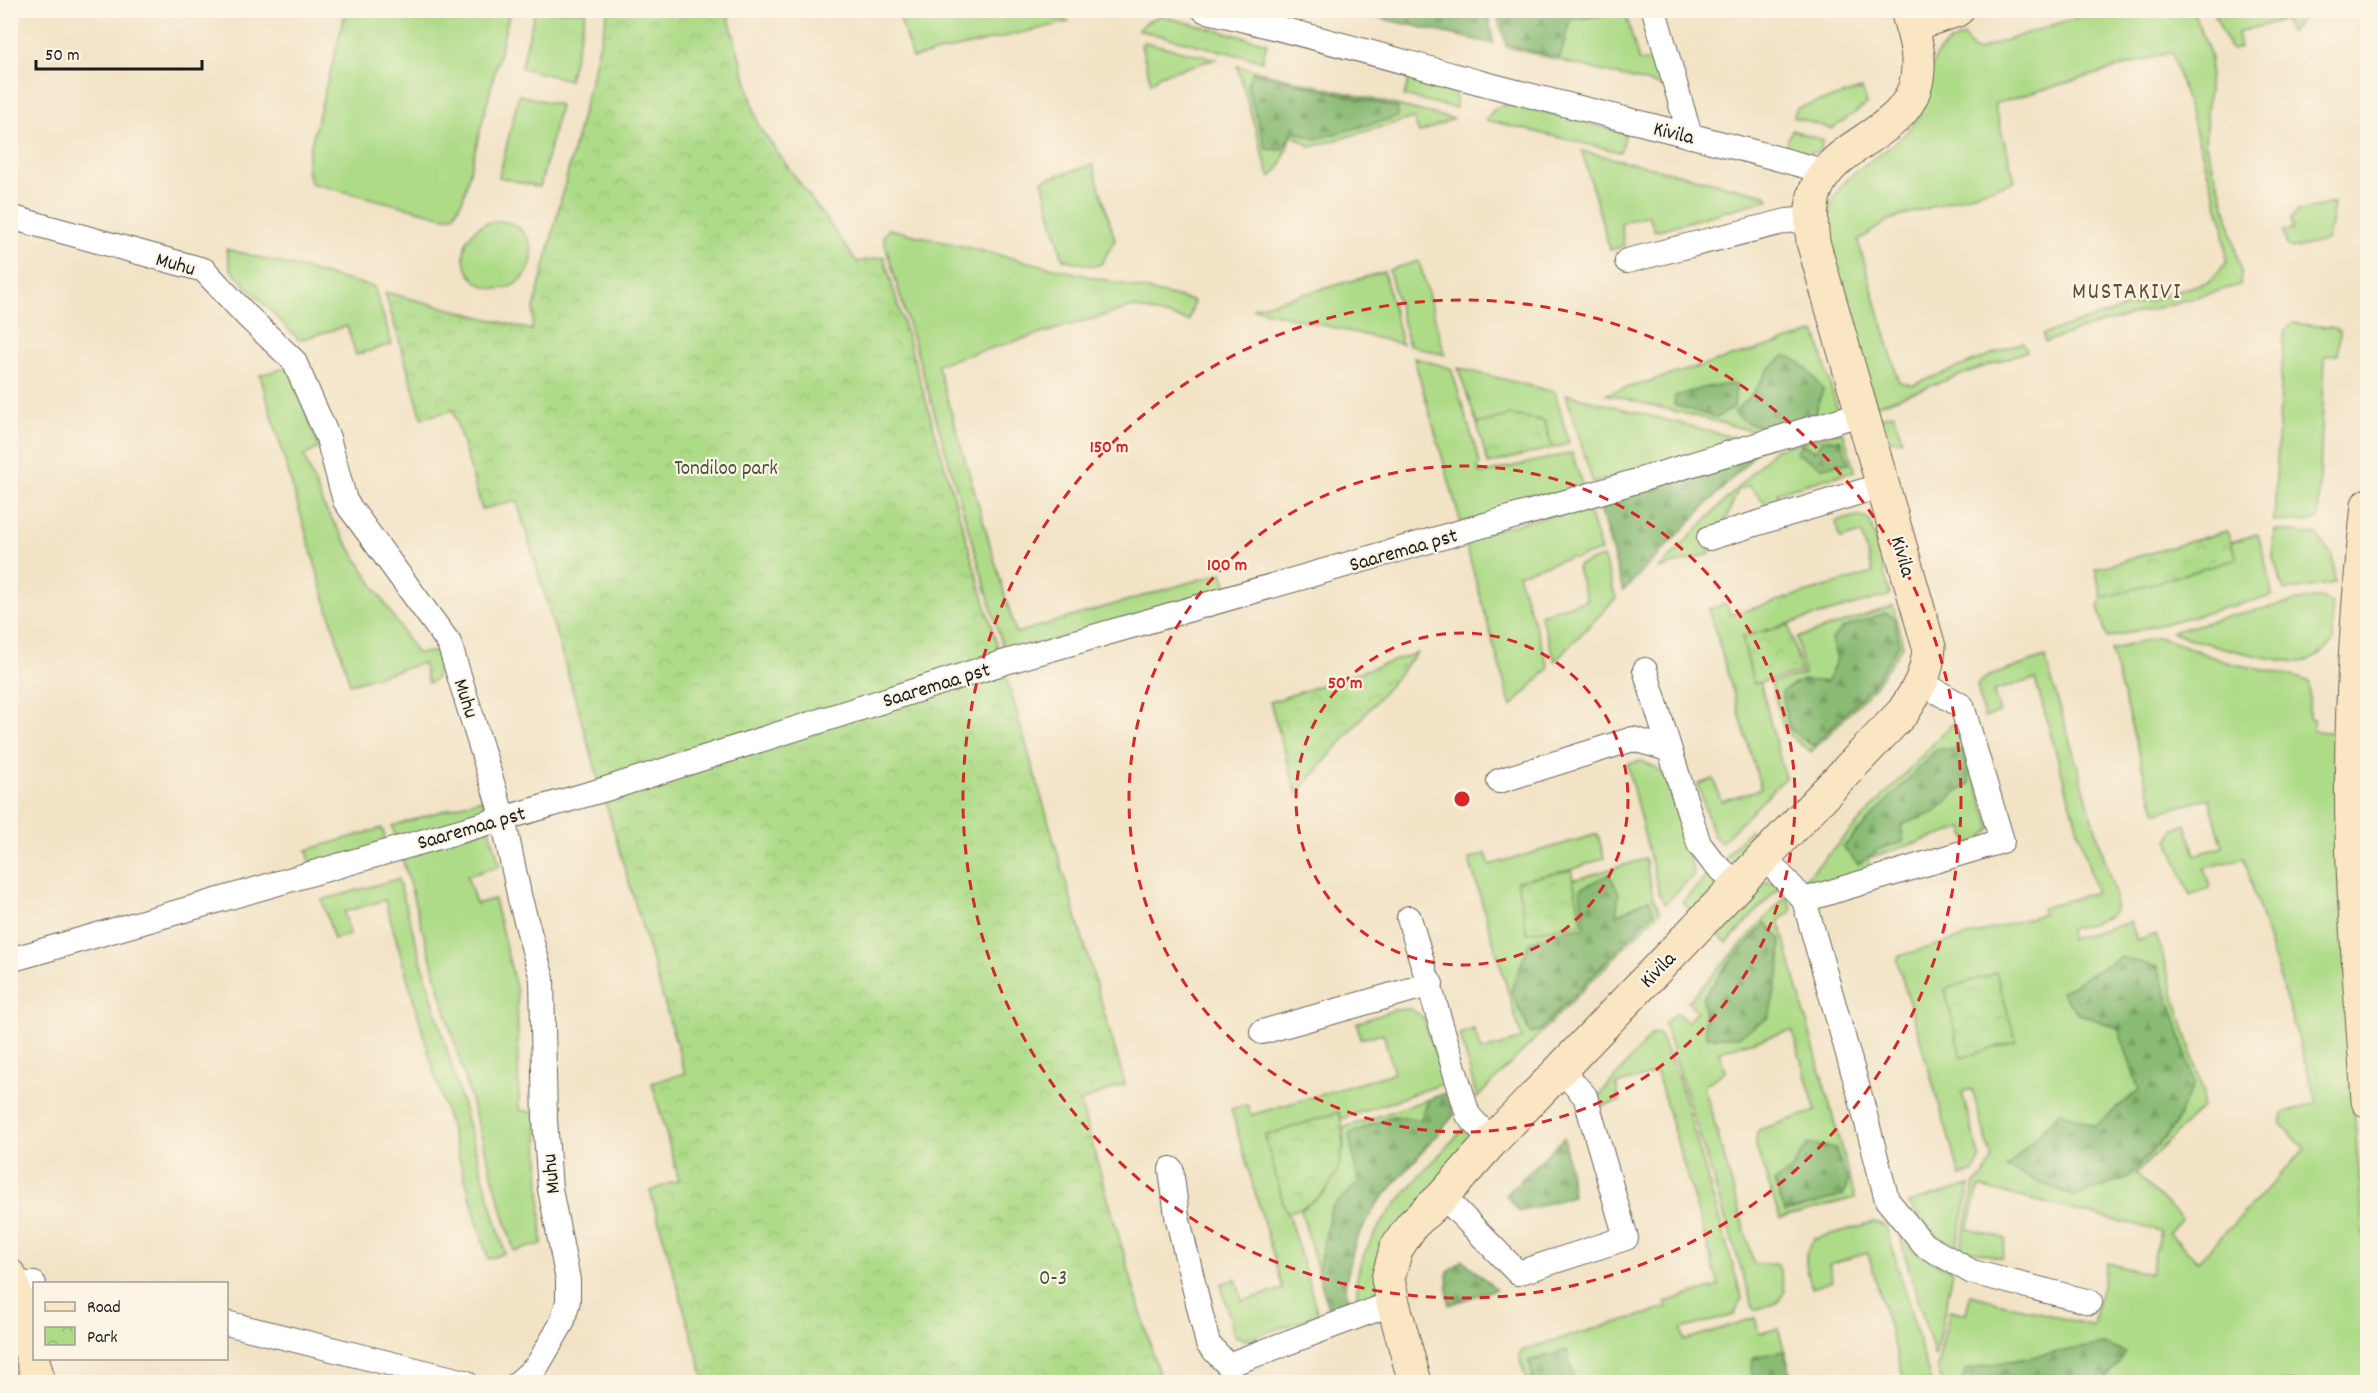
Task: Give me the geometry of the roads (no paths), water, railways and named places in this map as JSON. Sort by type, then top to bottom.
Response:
[{"type":"street","name":"Kivila","points":[[1204,10],[1296,21],[1482,83],[1826,172],[1815,192],[1811,219],[1813,242],[1929,646],[1928,667],[1922,683],[1904,712],[1492,1141],[1443,1196],[1412,1225],[1396,1250],[1388,1279],[1415,1383]]},
{"type":"street","points":[[1654,10],[1690,136]]},
{"type":"street","points":[[1826,172],[1847,152],[1895,120],[1906,106],[1914,89],[1919,60],[1909,18],[1957,10]]},
{"type":"street","name":"Muhu","points":[[10,216],[204,270],[294,361],[328,438],[345,501],[449,643],[503,818],[520,899],[542,979],[545,1120],[550,1189],[568,1280],[568,1301],[562,1323],[537,1366],[519,1383]]},
{"type":"street","points":[[1627,261],[1787,221],[1811,219]]},
{"type":"street","name":"Saaremaa pst","points":[[10,960],[606,789],[1002,663],[1590,495],[1863,413]]},
{"type":"street","points":[[1709,538],[1883,485]]},
{"type":"street","points":[[2367,505],[2355,656],[2352,783],[2353,864],[2367,1101]]},
{"type":"street","points":[[1645,670],[1699,844],[1712,861],[1738,885]]},
{"type":"street","points":[[1803,900],[2002,841],[1962,706],[1922,683]]},
{"type":"street","points":[[1499,781],[1633,739],[1668,749]]},
{"type":"street","points":[[1764,857],[1803,900],[1860,1096],[1887,1200],[1924,1245],[1972,1272],[2090,1302]]},
{"type":"street","points":[[1409,918],[1431,984],[1468,1115],[1492,1141]]},
{"type":"street","points":[[1262,1032],[1431,984]]},
{"type":"street","points":[[1443,1196],[1518,1273],[1626,1238],[1585,1096],[1561,1070]]},
{"type":"street","points":[[1171,1169],[1177,1216],[1208,1344],[1228,1365],[1393,1303]]},
{"type":"street","points":[[19,1281],[33,1352]]},
{"type":"street","points":[[228,1324],[465,1383]]},
{"type":"street","points":[[34,1360],[39,1383]]},
{"type":"district","name":"MUSTAKIVI","points":[[2127,290]]},
{"type":"park label","name":"Tondiloo park","points":[[726,467]]},
{"type":"park label","name":"0-3","points":[[1053,1277]]}]
